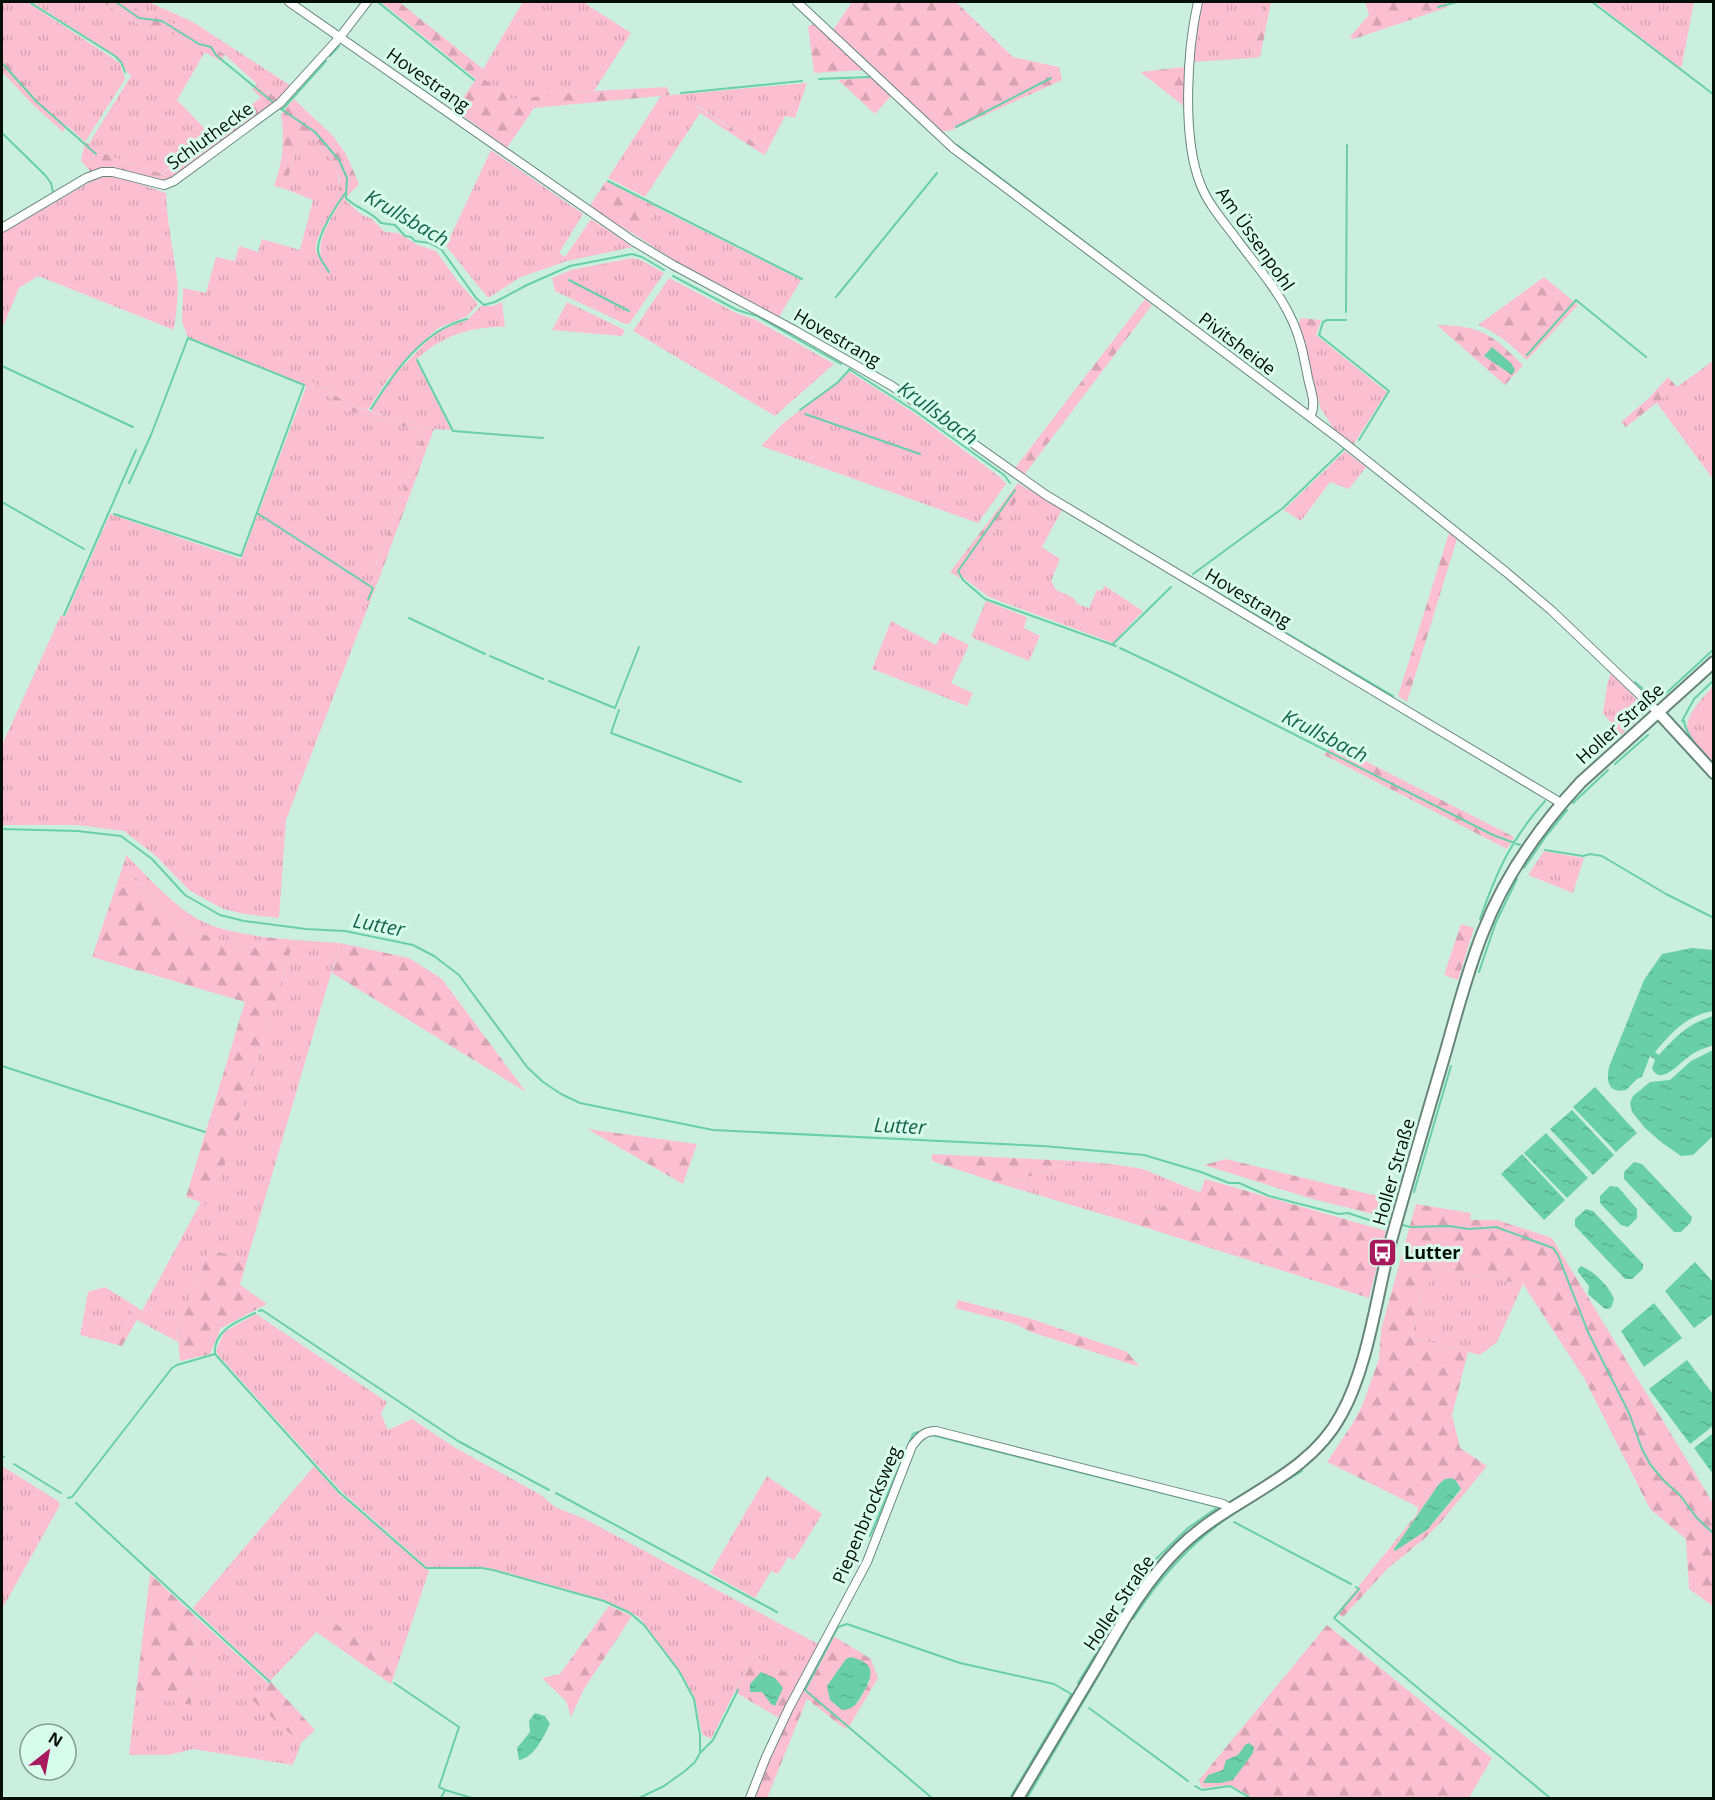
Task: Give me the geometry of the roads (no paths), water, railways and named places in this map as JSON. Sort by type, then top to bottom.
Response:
[{"type":"street","name":"Hovestrang","points":[[289,2],[633,241],[892,386],[1046,495],[1561,803]]},
{"type":"street","name":"Schluthecke","points":[[2,228],[86,177],[102,172],[113,172],[154,184],[169,184],[277,105],[340,37],[367,2]]},
{"type":"street","name":"Pivitsheide","points":[[797,2],[954,148],[1310,417],[1497,565],[1551,610],[1658,712]]},
{"type":"street","name":"Am Üssenpohl","points":[[1198,2],[1191,49],[1190,108],[1192,152],[1196,171],[1200,184],[1214,208],[1290,316],[1303,354],[1315,408],[1310,417]]},
{"type":"street","name":"Holler Straße","points":[[1018,1798],[1145,1587],[1180,1547],[1211,1520],[1300,1463],[1316,1450],[1340,1419],[1356,1382],[1394,1233],[1464,988],[1482,933],[1496,902],[1539,831],[1561,803],[1713,662]]},
{"type":"street","points":[[1658,712],[1713,772]]},
{"type":"street","name":"Piepenbrocksweg","points":[[750,1798],[789,1708],[867,1562],[912,1446],[920,1436],[928,1431],[948,1433],[1223,1504],[1230,1508]]},
{"type":"water","points":[[1492,347],[1511,363],[1515,370],[1512,375],[1484,356]]},
{"type":"water","points":[[1692,948],[1713,950],[1713,1011],[1687,1021],[1655,1052],[1659,1055],[1683,1031],[1713,1016],[1713,1045],[1694,1053],[1671,1071],[1660,1075],[1652,1068],[1655,1060],[1650,1056],[1642,1077],[1626,1090],[1615,1090],[1608,1081],[1609,1067],[1644,980],[1662,954]]},
{"type":"water","points":[[1713,1050],[1713,1136],[1693,1155],[1681,1156],[1645,1128],[1632,1112],[1630,1103],[1633,1096],[1650,1082],[1670,1080],[1691,1061]]},
{"type":"water","points":[[1595,1087],[1637,1133],[1616,1152],[1573,1107]]},
{"type":"water","points":[[1572,1110],[1614,1155],[1593,1175],[1550,1129]]},
{"type":"water","points":[[1546,1133],[1588,1178],[1567,1198],[1524,1153]]},
{"type":"water","points":[[1522,1154],[1565,1200],[1544,1220],[1501,1174]]},
{"type":"water","points":[[1634,1162],[1642,1164],[1692,1217],[1691,1222],[1681,1232],[1674,1232],[1624,1179],[1624,1172]]},
{"type":"water","points":[[1610,1186],[1618,1187],[1637,1209],[1637,1218],[1628,1227],[1621,1225],[1600,1203],[1600,1196]]},
{"type":"water","points":[[1586,1209],[1593,1211],[1643,1264],[1643,1269],[1632,1279],[1625,1279],[1575,1226],[1575,1219]]},
{"type":"water","points":[[1695,1262],[1713,1282],[1714,1313],[1694,1328],[1665,1291]]},
{"type":"water","points":[[1581,1266],[1609,1289],[1614,1299],[1611,1308],[1605,1309],[1588,1294],[1589,1286],[1578,1272]]},
{"type":"water","points":[[1654,1303],[1682,1338],[1644,1367],[1621,1331]]},
{"type":"water","points":[[1687,1360],[1713,1394],[1713,1426],[1690,1444],[1649,1389]]},
{"type":"water","points":[[1712,1434],[1714,1436],[1713,1474],[1694,1448]]},
{"type":"water","points":[[1452,1478],[1461,1489],[1427,1530],[1395,1551],[1394,1549],[1439,1484],[1445,1479]]},
{"type":"water","points":[[851,1657],[865,1662],[870,1675],[867,1686],[853,1707],[842,1710],[830,1700],[827,1686],[846,1659]]},
{"type":"water","points":[[761,1672],[775,1678],[783,1688],[775,1706],[762,1692],[750,1692],[750,1684]]},
{"type":"water","points":[[535,1713],[545,1716],[550,1724],[534,1751],[519,1760],[517,1748],[530,1732],[529,1721]]},
{"type":"water","points":[[1249,1743],[1254,1747],[1253,1753],[1233,1780],[1203,1783],[1208,1775],[1223,1770],[1226,1760],[1238,1755]]},
{"type":"waterway","points":[[29,2],[115,56],[121,62],[125,72]]},
{"type":"waterway","name":"Krullsbach","points":[[116,2],[139,18],[162,21],[199,44],[211,47],[216,55],[274,103]]},
{"type":"waterway","points":[[378,2],[474,80]]},
{"type":"waterway","points":[[1438,7],[1457,2]]},
{"type":"waterway","points":[[1592,2],[1713,94]]},
{"type":"waterway","points":[[330,56],[339,46]]},
{"type":"waterway","points":[[282,110],[326,61]]},
{"type":"waterway","points":[[2,63],[36,101],[96,154]]},
{"type":"waterway","points":[[819,79],[869,77]]},
{"type":"waterway","points":[[956,127],[1051,78]]},
{"type":"waterway","points":[[681,93],[802,81]]},
{"type":"waterway","name":"Krullsbach","points":[[278,107],[315,132],[339,160],[347,178],[346,198],[381,223],[395,225],[405,236],[415,241],[430,243],[441,249],[476,298],[484,305],[495,302],[570,266],[632,254],[664,270]]},
{"type":"waterway","points":[[2,133],[45,175],[51,183],[53,192]]},
{"type":"waterway","points":[[957,145],[1119,268]]},
{"type":"waterway","points":[[1346,312],[1347,145]]},
{"type":"waterway","points":[[836,297],[937,173]]},
{"type":"waterway","points":[[608,181],[802,279]]},
{"type":"waterway","points":[[329,272],[319,256],[319,244],[328,220],[346,192]]},
{"type":"waterway","name":"Krullsbach","points":[[673,276],[737,310],[757,316],[841,364]]},
{"type":"waterway","points":[[569,280],[629,311]]},
{"type":"waterway","points":[[1527,355],[1576,300],[1646,357]]},
{"type":"waterway","points":[[371,409],[411,354],[437,332],[467,319]]},
{"type":"waterway","points":[[1346,320],[1323,322],[1319,335],[1389,391],[1359,440]]},
{"type":"waterway","points":[[114,514],[241,556],[304,385],[188,338],[151,435],[129,483]]},
{"type":"waterway","points":[[417,360],[453,431],[543,438]]},
{"type":"waterway","points":[[2,366],[133,427]]},
{"type":"waterway","name":"Krullsbach","points":[[849,369],[915,411],[1004,475],[1010,483]]},
{"type":"waterway","points":[[800,410],[837,383],[850,369]]},
{"type":"waterway","points":[[805,414],[920,454]]},
{"type":"waterway","points":[[1193,574],[1283,508],[1344,449]]},
{"type":"waterway","points":[[64,615],[136,450]]},
{"type":"waterway","name":"Krullsbach","points":[[1015,490],[958,571],[963,580],[985,599],[1116,646]]},
{"type":"waterway","points":[[2,502],[84,549]]},
{"type":"waterway","points":[[257,513],[373,588],[368,600]]},
{"type":"waterway","points":[[1203,584],[1393,696]]},
{"type":"waterway","points":[[1113,644],[1171,587]]},
{"type":"waterway","points":[[409,618],[485,654]]},
{"type":"waterway","points":[[549,681],[615,708],[639,647]]},
{"type":"waterway","name":"Krullsbach","points":[[1120,648],[1493,835],[1520,845]]},
{"type":"waterway","points":[[1635,682],[1651,695],[1663,696],[1714,649]]},
{"type":"waterway","points":[[490,656],[543,679]]},
{"type":"waterway","points":[[1682,721],[1694,699],[1714,680]]},
{"type":"waterway","points":[[619,710],[611,733],[741,782]]},
{"type":"waterway","points":[[1684,721],[1692,739],[1714,765]]},
{"type":"waterway","points":[[1615,764],[1648,735]]},
{"type":"waterway","points":[[1573,803],[1608,770]]},
{"type":"waterway","points":[[1480,919],[1506,857],[1523,829],[1545,801]]},
{"type":"waterway","points":[[1524,868],[1567,810]]},
{"type":"waterway","name":"Lutter","points":[[2,829],[77,831],[121,836],[152,859],[185,895],[220,915],[244,921],[306,929],[345,931],[413,945],[434,956],[459,975],[527,1067],[543,1082],[580,1103],[713,1130],[1043,1146],[1144,1155],[1229,1183],[1239,1183],[1269,1196],[1339,1214],[1348,1213],[1369,1220],[1392,1223]]},
{"type":"waterway","name":"Krullsbach","points":[[1545,850],[1583,856],[1590,854],[1602,856],[1666,894],[1714,918]]},
{"type":"waterway","points":[[1479,972],[1496,922],[1517,879]]},
{"type":"waterway","points":[[2,1066],[205,1132]]},
{"type":"waterway","points":[[1414,1192],[1451,1066]]},
{"type":"waterway","name":"Lutter","points":[[1398,1224],[1411,1227],[1449,1226],[1469,1229],[1496,1227],[1553,1248],[1558,1255],[1588,1332],[1629,1413],[1650,1464],[1714,1534]]},
{"type":"waterway","points":[[259,1311],[262,1310],[458,1441],[549,1490]]},
{"type":"waterway","points":[[255,1313],[222,1333],[215,1346],[215,1354],[339,1492],[426,1568],[493,1570],[604,1601],[630,1613],[644,1625],[679,1671],[694,1699],[700,1735],[700,1753],[695,1762],[685,1771],[664,1786],[639,1798]]},
{"type":"waterway","points":[[68,1498],[72,1497],[172,1368],[215,1354]]},
{"type":"waterway","points":[[870,1536],[913,1434],[918,1432]]},
{"type":"waterway","points":[[932,1435],[1218,1507]]},
{"type":"waterway","points":[[14,1464],[61,1493]]},
{"type":"waterway","points":[[1240,1509],[1302,1471]]},
{"type":"waterway","points":[[556,1493],[777,1612]]},
{"type":"waterway","points":[[76,1503],[270,1682]]},
{"type":"waterway","points":[[1078,1683],[1156,1559],[1188,1528],[1218,1507]]},
{"type":"waterway","points":[[1133,1619],[1177,1561],[1203,1536],[1233,1514]]},
{"type":"waterway","points":[[1234,1522],[1351,1584]]},
{"type":"waterway","points":[[1356,1587],[1359,1589],[1334,1618],[1550,1798]]},
{"type":"waterway","points":[[932,1798],[805,1690],[838,1627],[847,1624],[960,1663],[1054,1684],[1073,1695]]},
{"type":"waterway","points":[[1027,1798],[1127,1627]]},
{"type":"waterway","points":[[394,1683],[459,1727],[439,1787],[445,1790]]},
{"type":"waterway","points":[[700,1753],[713,1740],[738,1690]]},
{"type":"waterway","points":[[1010,1798],[1071,1695]]},
{"type":"waterway","points":[[1089,1708],[1188,1781]]},
{"type":"waterway","points":[[1195,1786],[1202,1790],[1230,1786],[1250,1798]]},
{"type":"waterway","points":[[441,1798],[445,1790],[472,1798]]},
{"type":"place","name":"Lutter","points":[[1383,1253]]}]
